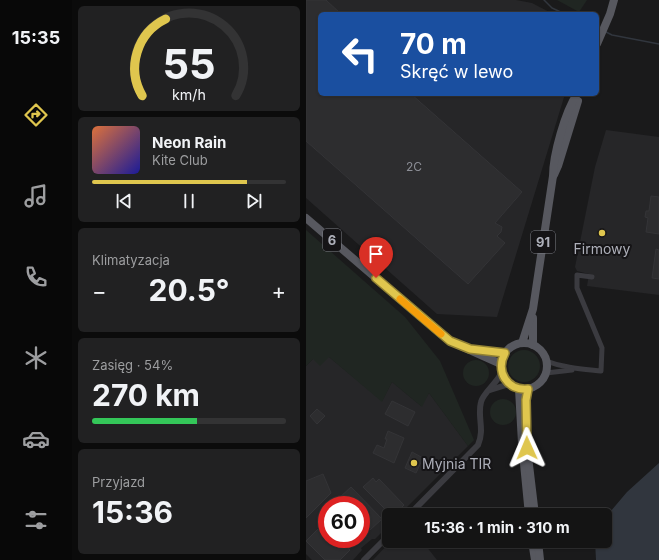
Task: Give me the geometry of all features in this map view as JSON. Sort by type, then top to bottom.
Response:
[{"type":"main road","points":[[599,39],[610,14],[614,0]]},
{"type":"main road","points":[[610,14],[619,0]]},
{"type":"main road","name":"91","points":[[533,345],[533,309],[553,176],[558,166],[577,96]]},
{"type":"main road","name":"6","points":[[306,218],[441,334],[454,343],[470,349],[501,368],[505,379],[515,387]]},
{"type":"main road","name":"91","points":[[522,343],[533,309]]},
{"type":"main road","points":[[501,368],[505,353],[510,348],[522,343],[533,345],[542,351],[546,361],[546,373],[539,383],[528,389],[515,387],[528,508]]},
{"type":"main road","name":"6","points":[[470,349],[505,353]]},
{"type":"main road","points":[[528,389],[526,400],[527,448],[534,508]]},
{"type":"main road","points":[[533,548],[535,560]]},
{"type":"main road","points":[[539,548],[540,560]]},
{"type":"street","points":[[546,361],[577,369],[601,371],[602,348],[577,288],[578,275],[592,277]]},
{"type":"street","points":[[416,508],[464,461],[478,445],[482,432],[480,403],[482,398],[499,378],[501,368]]},
{"type":"street","points":[[546,373],[577,369]]},
{"type":"street","points":[[489,391],[502,386],[515,387]]},
{"type":"street","points":[[364,560],[382,542]]},
{"type":"shaded area","points":[[306,0],[516,0],[532,3],[549,12],[318,12],[318,96],[564,96],[497,317],[437,314],[306,198]]},
{"type":"shaded area","points":[[557,0],[587,0],[579,12]]},
{"type":"shaded area","points":[[606,130],[659,137],[659,295],[587,286],[589,274],[577,271],[575,267],[595,167]]},
{"type":"shaded area","points":[[306,230],[405,317],[440,361],[474,440],[468,446],[429,393],[422,407],[392,382],[382,402],[329,357],[320,366],[313,359],[306,366]]},
{"type":"shaded area","points":[[521,350],[527,350],[537,357],[540,366],[539,372],[533,379],[527,382],[521,382],[511,375],[508,369],[508,363],[515,353]]},
{"type":"shaded area","points":[[329,357],[382,401],[392,382],[421,406],[429,393],[468,446],[406,508],[382,508],[382,532],[375,539],[370,541],[370,496],[318,496],[318,548],[361,548],[362,550],[353,560],[312,560],[306,554],[306,366],[313,359]]},
{"type":"shaded area","points":[[476,360],[485,364],[489,373],[485,382],[476,386],[467,382],[463,373],[467,364]]},
{"type":"shaded area","points":[[503,399],[512,403],[516,412],[512,421],[503,425],[494,421],[490,412],[494,403]]},
{"type":"shaded area","points":[[659,463],[659,560],[596,560],[595,548],[612,548],[612,510],[627,492]]},
{"type":"shaded area","points":[[384,548],[428,548],[437,560],[373,560]]},
{"type":"building","points":[[306,0],[326,0],[339,12],[318,12],[318,96],[413,96],[522,192],[495,223],[502,227],[501,232],[497,236],[505,243],[468,284],[306,141]]},
{"type":"building","points":[[651,196],[659,197],[659,234],[646,232],[648,218],[645,217],[646,211],[649,211]]},
{"type":"building","points":[[656,249],[659,250],[659,279],[652,278]]},
{"type":"building","points":[[392,401],[415,412],[408,426],[385,414]]},
{"type":"building","points":[[317,409],[325,416],[317,424],[310,416]]},
{"type":"building","points":[[388,431],[404,438],[394,463],[373,453],[377,445],[384,448]]},
{"type":"building","name":"Myjnia TIR","points":[[412,452],[423,458],[416,473],[405,468]]},
{"type":"building","points":[[323,474],[331,493],[328,496],[318,496],[318,506],[306,518],[306,481]]},
{"type":"building","points":[[373,478],[376,482],[379,479],[404,505],[401,508],[384,508],[363,487]]},
{"type":"building","points":[[351,487],[360,496],[341,496]]},
{"type":"building","points":[[370,507],[382,519],[370,530]]},
{"type":"building","points":[[318,529],[318,548],[348,548],[350,550],[340,560],[325,560],[306,541]]},
{"type":"waterway","points":[[544,0],[552,8],[561,12]]},
{"type":"waterway","points":[[606,32],[612,35],[659,44]]},
{"type":"slow traffic","points":[[400,299],[441,334]]},
{"type":"place","name":"Firmowy","points":[[602,233]]},
{"type":"place","name":"Myjnia TIR","points":[[414,463]]},
{"type":"route","points":[[376,278],[450,341],[470,349],[505,353],[501,364],[503,376],[511,385],[519,389],[528,389],[526,400],[527,448]]}]
